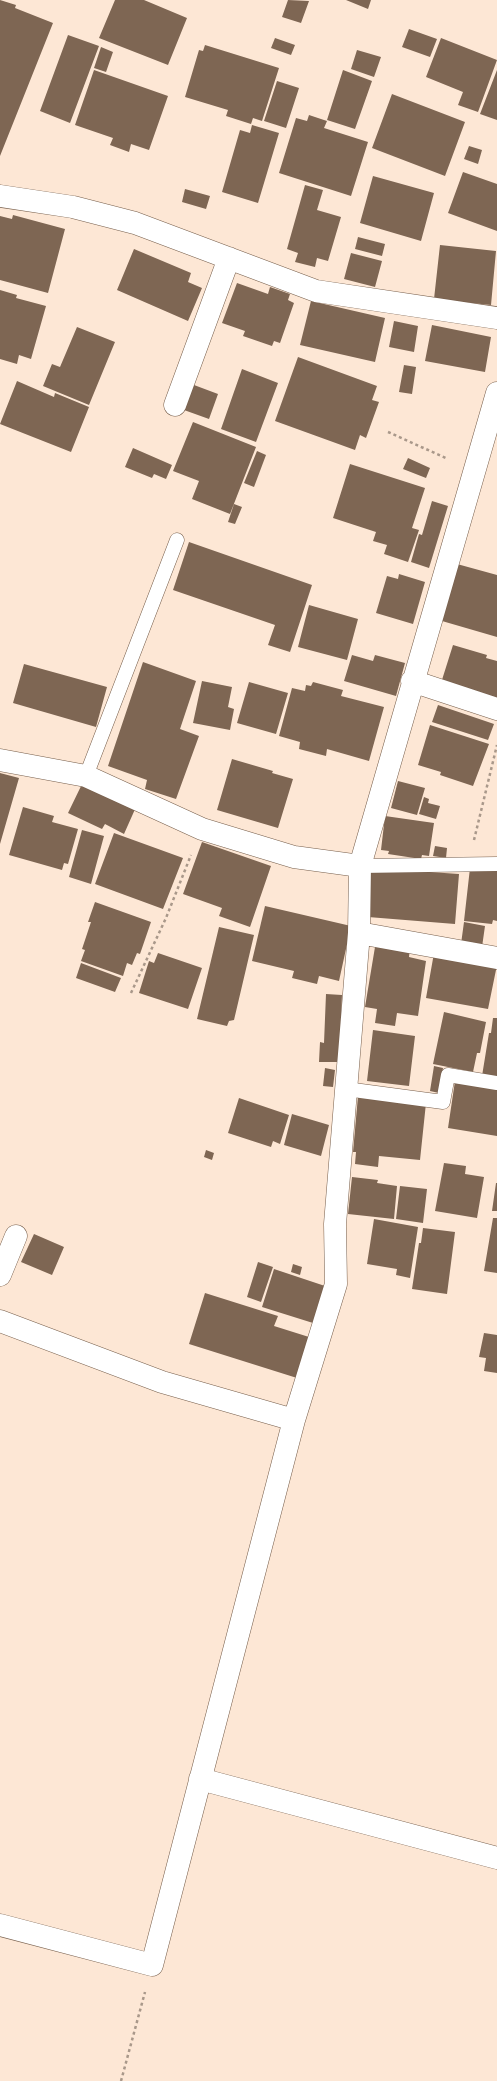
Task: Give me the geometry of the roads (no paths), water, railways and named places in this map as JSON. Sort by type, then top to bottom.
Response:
[{"type":"street","points":[[0,196],[73,207],[134,223],[316,291],[497,318]]},
{"type":"street","points":[[175,405],[229,258]]},
{"type":"street","points":[[0,1925],[152,1965],[294,1420],[336,1284],[335,1224],[359,933],[360,866],[412,681],[497,393]]},
{"type":"street","points":[[412,681],[497,709]]},
{"type":"street","points":[[0,760],[86,776],[202,829],[294,857],[360,866]]},
{"type":"street","points":[[359,933],[497,958]]},
{"type":"street","points":[[0,1275],[16,1236]]},
{"type":"street","points":[[0,1321],[162,1382],[294,1420]]},
{"type":"street","points":[[200,1779],[497,1858]]},
{"type":"lane","points":[[86,776],[177,540]]},
{"type":"lane","points":[[360,866],[497,864]]},
{"type":"lane","points":[[346,1089],[444,1102],[448,1076],[497,1083]]}]
